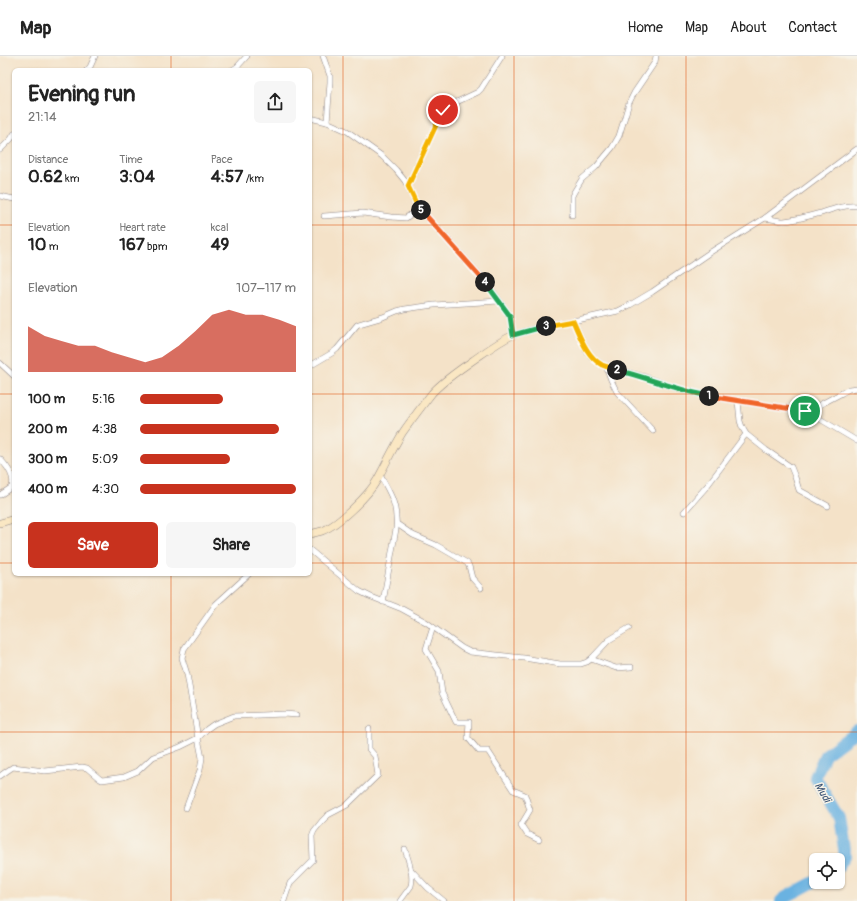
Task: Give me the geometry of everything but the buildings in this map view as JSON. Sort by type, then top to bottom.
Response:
[{"type":"street","points":[[89,68],[95,56]]},
{"type":"street","points":[[235,68],[247,56]]},
{"type":"street","points":[[323,56],[330,76],[327,122]]},
{"type":"street","points":[[408,186],[443,110],[446,107],[478,92],[502,56]]},
{"type":"street","points":[[572,215],[572,196],[574,192],[582,179],[596,167],[612,148],[621,129],[629,103],[655,62],[656,56]]},
{"type":"street","points":[[312,118],[327,122],[347,131],[382,156],[396,170],[408,186],[419,208],[476,271],[499,300],[510,316],[513,335]]},
{"type":"street","points":[[0,150],[12,137]]},
{"type":"street","points":[[312,534],[322,531],[333,525],[369,492],[377,481],[403,432],[433,392],[446,379],[504,339],[513,335],[544,326],[618,311],[630,305],[765,218],[857,149]]},
{"type":"street","points":[[0,196],[12,199]]},
{"type":"street","points":[[765,218],[789,220],[819,214],[842,206],[857,206]]},
{"type":"street","points":[[324,216],[363,213],[406,218],[419,208]]},
{"type":"street","points":[[312,365],[337,349],[356,325],[383,317],[396,311],[434,305],[499,300]]},
{"type":"street","points":[[573,321],[587,351],[594,359],[606,366],[645,377],[679,389],[708,396],[805,411],[849,389],[857,388]]},
{"type":"street","points":[[0,363],[12,374]]},
{"type":"street","points":[[606,366],[617,392],[653,431]]},
{"type":"street","points":[[738,401],[740,421],[746,434],[791,467],[796,477],[799,490],[828,506]]},
{"type":"street","points":[[809,410],[820,419],[857,441]]},
{"type":"street","points":[[684,512],[707,486],[746,434]]},
{"type":"street","points":[[0,459],[9,470],[12,480],[12,487],[0,495]]},
{"type":"street","points":[[380,475],[390,492],[395,506],[397,524],[383,602]]},
{"type":"street","points":[[0,523],[12,520]]},
{"type":"street","points":[[397,524],[414,535],[436,545],[467,563],[472,578],[481,588]]},
{"type":"street","points":[[312,552],[359,590],[369,596],[402,609],[426,622],[462,648],[470,652],[560,664],[581,664],[591,659],[609,640],[629,628]]},
{"type":"street","points":[[186,808],[200,770],[202,754],[187,674],[182,658],[183,652],[216,604],[247,576]]},
{"type":"street","points":[[433,627],[426,649],[439,671],[442,693],[450,710],[456,722],[469,722],[468,738],[480,751],[488,751],[513,790],[526,795],[530,810],[521,825],[528,834],[539,840]]},
{"type":"street","points":[[591,659],[616,668],[630,668]]},
{"type":"street","points":[[0,776],[13,767],[45,771],[82,767],[87,768],[102,780],[124,777],[138,771],[153,757],[180,747],[198,738],[206,729],[214,724],[234,716],[284,714],[297,715]]},
{"type":"street","points":[[284,901],[290,883],[313,860],[312,836],[314,831],[328,815],[347,805],[378,775],[375,756],[368,749],[369,729]]},
{"type":"street","points":[[400,901],[411,886],[412,879],[405,849]]},
{"type":"street","points":[[410,870],[444,901]]},
{"type":"waterway","name":"Mudi","points":[[845,853],[839,818],[815,777],[825,755],[857,731]]},
{"type":"waterway","name":"Mudi","points":[[781,901],[809,885]]},
{"type":"route","points":[[443,110],[408,186],[419,208],[489,286],[510,316],[513,335],[544,326],[573,321],[587,351],[602,365],[645,377],[679,389],[708,396],[758,405],[805,411]]}]
